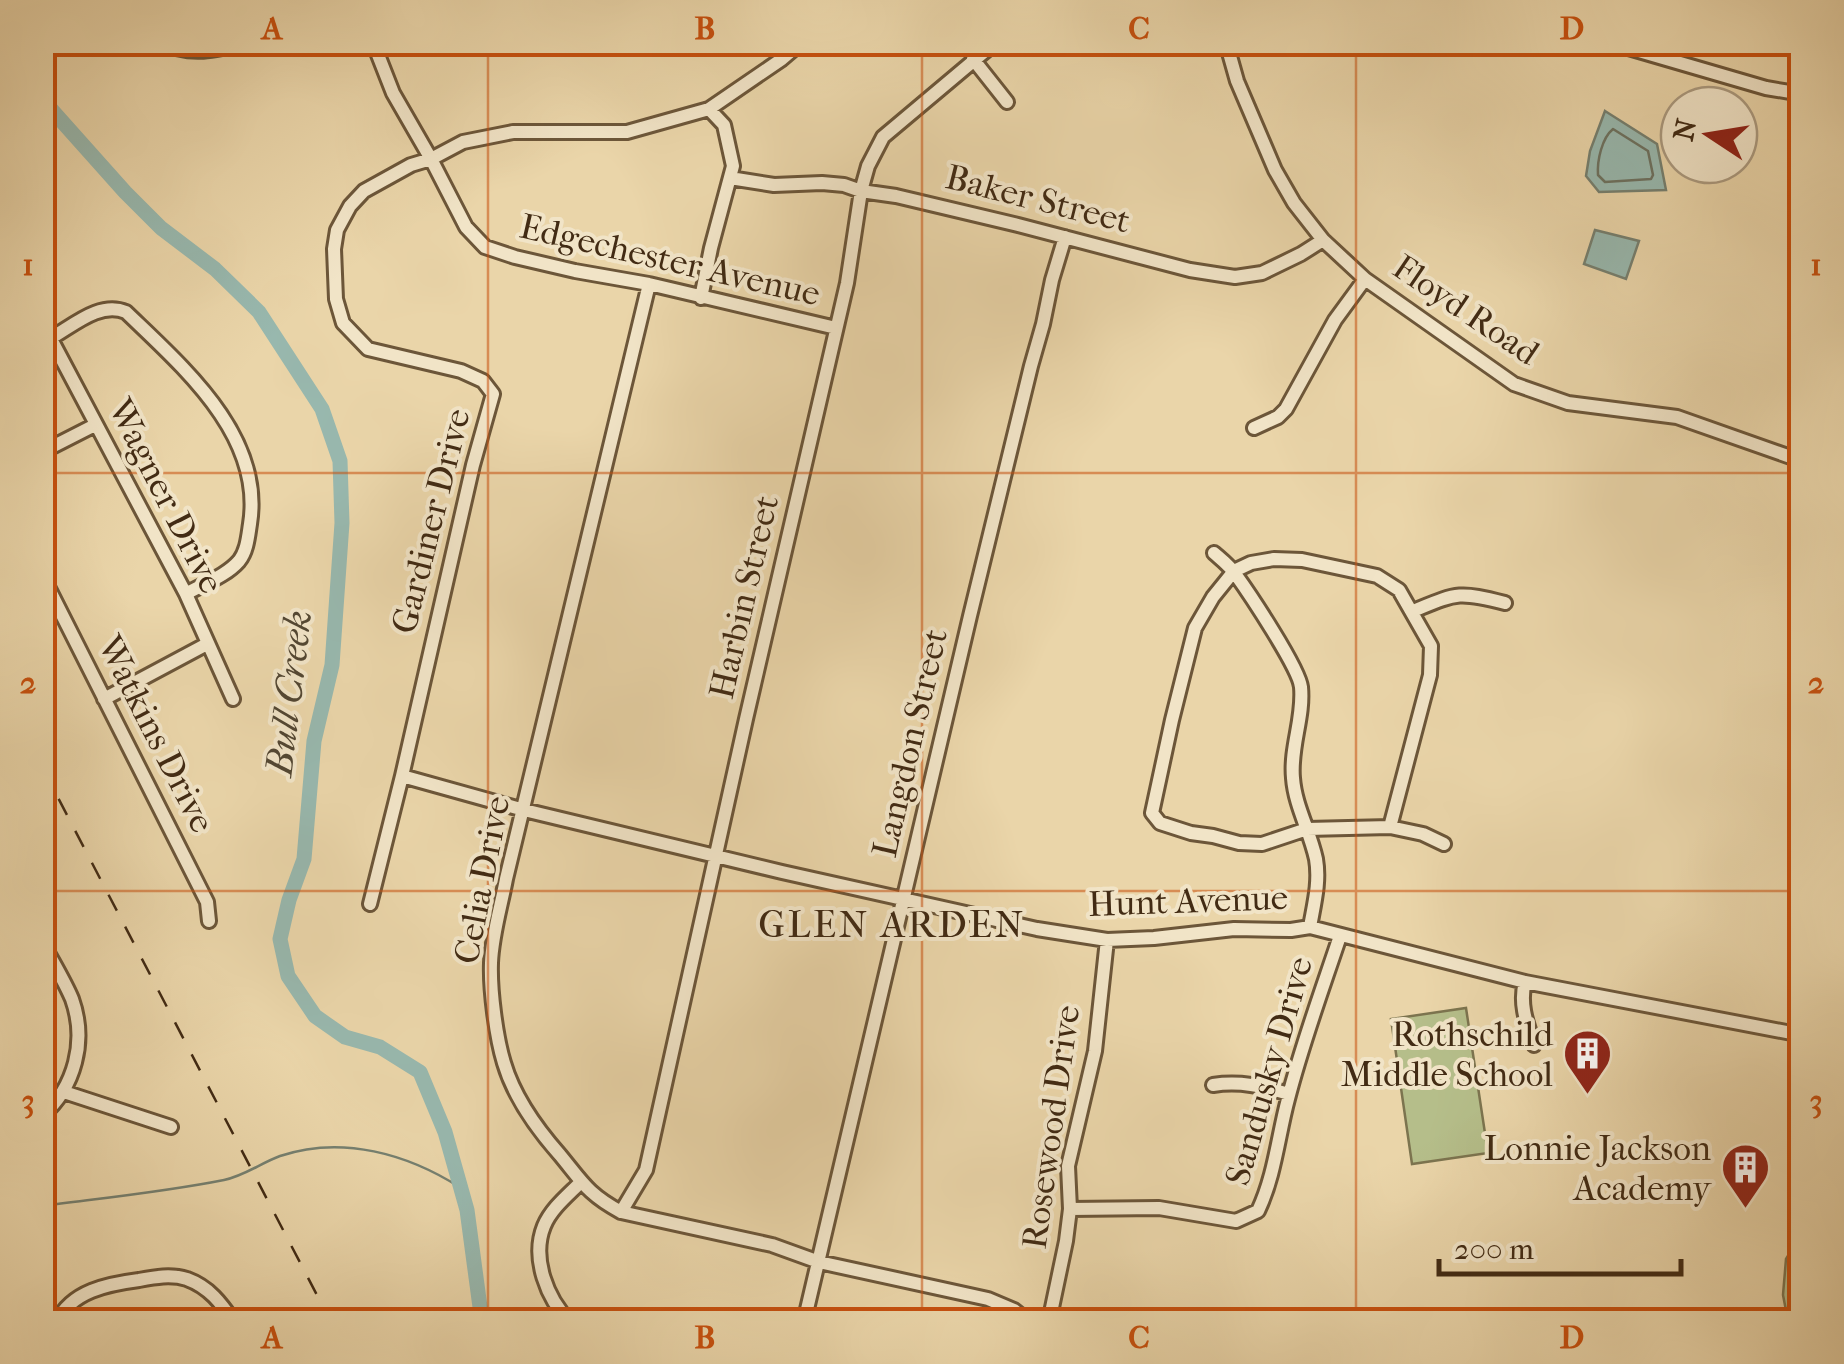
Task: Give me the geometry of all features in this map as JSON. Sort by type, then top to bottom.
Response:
[{"type":"street","points":[[160,42],[176,50],[197,52],[249,42]]},
{"type":"street","name":"Edgechester Avenue","points":[[373,42],[393,93],[466,227],[485,247],[575,271],[649,284],[836,328]]},
{"type":"street","name":"Gardiner Drive","points":[[370,904],[492,394],[483,381],[472,376],[368,349],[357,339],[343,323],[336,298],[337,230],[364,190],[463,142],[512,132],[628,132],[708,110],[802,42]]},
{"type":"street","name":"Harbin Street","points":[[622,1212],[646,1170],[853,252],[868,166],[883,137],[996,42]]},
{"type":"street","name":"Floyd Road","points":[[1226,42],[1274,170],[1324,240],[1365,279],[1514,384],[1568,403],[1677,417],[1802,461]]},
{"type":"street","points":[[1608,42],[1766,88],[1802,94]]},
{"type":"street","points":[[974,59],[1007,102]]},
{"type":"street","points":[[702,298],[733,166],[724,125],[725,100]]},
{"type":"street","points":[[708,110],[724,125]]},
{"type":"street","name":"Baker Street","points":[[730,178],[774,186],[844,185],[1190,270],[1235,277],[1262,274],[1324,240]]},
{"type":"street","name":"Langdon Street","points":[[804,1322],[998,500],[1065,237]]},
{"type":"street","points":[[1254,428],[1286,409],[1335,320],[1365,279]]},
{"type":"street","name":"Celia Drive","points":[[649,284],[506,879],[491,962],[504,1063],[522,1104],[580,1182],[601,1202],[622,1212],[772,1245],[819,1262],[988,1299],[1014,1310],[1029,1322]]},
{"type":"street","points":[[51,338],[98,312],[114,308],[126,312],[192,378],[215,405],[232,434],[250,473],[252,508],[247,543],[238,562],[186,594]]},
{"type":"street","name":"Wagner Drive","points":[[42,322],[186,594],[234,699]]},
{"type":"street","points":[[42,452],[95,425]]},
{"type":"street","points":[[1214,553],[1234,572],[1301,682],[1301,715],[1292,774],[1316,862],[1318,890],[1310,927]]},
{"type":"street","points":[[1390,827],[1430,675],[1431,646],[1413,611],[1399,590],[1377,576],[1302,560],[1251,562],[1234,572],[1195,628],[1152,813],[1160,823],[1239,843],[1262,844],[1307,829],[1390,827],[1444,844]]},
{"type":"street","name":"Watkins Drive","points":[[42,575],[207,902],[209,921]]},
{"type":"street","points":[[1413,611],[1447,596],[1470,594],[1505,603]]},
{"type":"street","points":[[104,699],[206,644]]},
{"type":"street","points":[[402,776],[524,810],[718,849]]},
{"type":"street","name":"Hunt Avenue","points":[[718,849],[733,860],[1037,929],[1107,940],[1310,927],[1525,982],[1802,1036]]},
{"type":"street","name":"Sandusky Drive","points":[[1070,1210],[1159,1208],[1236,1220],[1258,1211],[1276,1160],[1289,1094],[1340,936]]},
{"type":"street","name":"Rosewood Drive","points":[[1050,1322],[1070,1210],[1068,1166],[1095,1050],[1107,940]]},
{"type":"street","points":[[42,942],[72,1000],[78,1024],[78,1054],[64,1092],[42,1116]]},
{"type":"street","points":[[1525,982],[1525,1016],[1534,1045]]},
{"type":"street","points":[[1212,1085],[1254,1084],[1289,1094]]},
{"type":"street","points":[[64,1092],[171,1127]]},
{"type":"street","points":[[570,1322],[558,1310],[547,1288],[540,1262],[540,1240],[551,1214],[580,1182]]},
{"type":"street","points":[[57,1322],[69,1304],[96,1289],[162,1276],[187,1279],[203,1287],[234,1322]]},
{"type":"green space","points":[[1466,1008],[1488,1153],[1412,1164],[1391,1019]]},
{"type":"green space","points":[[1801,1235],[1801,1321],[1788,1321],[1783,1295],[1786,1259]]},
{"type":"water","points":[[1605,111],[1657,144],[1659,185],[1665,185],[1666,190],[1599,192],[1586,176],[1590,151]]},
{"type":"water","points":[[1595,230],[1639,241],[1626,279],[1584,264]]},
{"type":"waterway","name":"Bull Creek","points":[[42,99],[161,228],[215,269],[259,312],[322,409],[340,461],[342,523],[332,665],[314,741],[304,859],[280,939],[288,976],[315,1016],[345,1037],[380,1047],[420,1072],[445,1132],[467,1210],[482,1322]]},
{"type":"waterway","points":[[42,1206],[224,1180],[280,1156],[327,1147],[397,1157],[461,1188]]},
{"type":"railway","points":[[42,767],[331,1322]]},
{"type":"place","name":"Rothschild Middle School","points":[[1588,1096]]},
{"type":"place","name":"Lonnie Jackson Academy","points":[[1746,1210]]},
{"type":"district","name":"GLEN ARDEN","points":[[892,924]]}]
